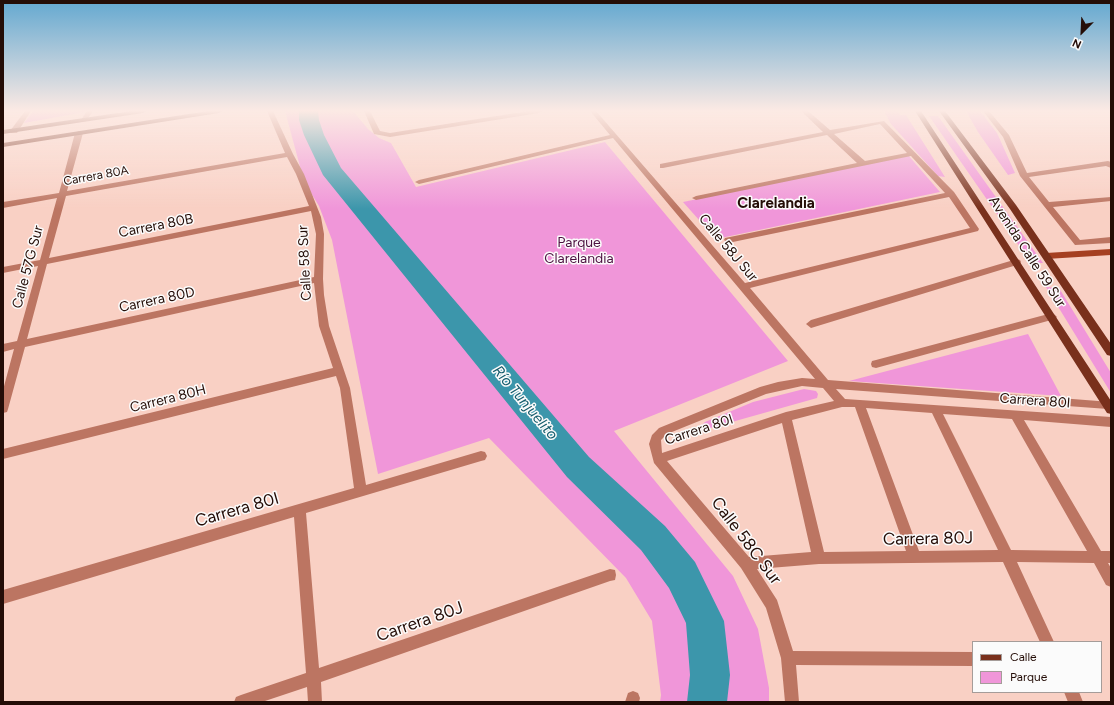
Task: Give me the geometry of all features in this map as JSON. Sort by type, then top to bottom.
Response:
[{"type":"main road","name":"Avenida Calle 59 Sur","points":[[940,144],[1109,407]]},
{"type":"main road","name":"Avenida Calle 59 Sur","points":[[966,144],[1046,256],[1111,352]]},
{"type":"street","name":"Calle 57G Sur","points":[[3,410],[76,144]]},
{"type":"street","name":"Calle 58 Sur","points":[[285,144],[300,174],[314,208],[320,234],[318,279],[319,295],[324,326],[344,388],[361,492]]},
{"type":"street","points":[[420,182],[581,144]]},
{"type":"street","name":"Calle 58J Sur","points":[[621,144],[842,403]]},
{"type":"street","points":[[662,166],[773,144]]},
{"type":"street","points":[[840,144],[862,164]]},
{"type":"street","points":[[742,286],[975,229],[951,194],[903,144]]},
{"type":"street","points":[[1009,144],[1024,176],[1078,243],[1111,240]]},
{"type":"street","name":"Carrera 80A","points":[[3,205],[289,154]]},
{"type":"street","points":[[696,198],[912,154]]},
{"type":"street","points":[[1024,176],[1109,165]]},
{"type":"street","points":[[728,240],[951,194]]},
{"type":"street","points":[[1046,205],[1111,199]]},
{"type":"street","name":"Carrera 80B","points":[[3,270],[314,208]]},
{"type":"street","points":[[1046,256],[1111,252]]},
{"type":"street","points":[[811,324],[1017,262]]},
{"type":"street","name":"Carrera 80D","points":[[3,348],[318,279]]},
{"type":"street","points":[[876,364],[1052,317]]},
{"type":"street","name":"Carrera 80H","points":[[3,454],[339,371]]},
{"type":"street","name":"Carrera 80I","points":[[1109,407],[802,382],[764,390],[663,431],[656,438],[655,444],[658,459],[786,417],[842,403],[1111,422]]},
{"type":"street","points":[[859,403],[914,557]]},
{"type":"street","points":[[935,409],[1047,641]]},
{"type":"street","points":[[1016,415],[1111,580]]},
{"type":"street","points":[[786,417],[819,558]]},
{"type":"street","name":"Carrera 80I","points":[[3,597],[481,456]]},
{"type":"street","name":"Calle 58C Sur","points":[[658,459],[746,564],[772,605],[788,658],[792,702]]},
{"type":"street","points":[[300,510],[315,702]]},
{"type":"street","name":"Carrera 80J","points":[[746,564],[819,558],[1007,556],[1111,557]]},
{"type":"street","name":"Carrera 80J","points":[[241,702],[610,575]]},
{"type":"street","points":[[788,658],[972,658]]},
{"type":"street","points":[[1072,693],[1076,702]]},
{"type":"green space","name":"Parque Clarelandia","points":[[294,144],[392,144],[416,187],[597,144],[607,144],[788,361],[614,431],[733,576],[758,629],[769,688],[769,702],[660,702],[661,695],[652,621],[626,578],[489,438],[378,474],[332,240],[319,206],[308,188],[302,174]]},
{"type":"green space","points":[[909,144],[924,144],[945,177],[938,176]]},
{"type":"green space","points":[[948,144],[958,144],[1043,263],[1031,263]]},
{"type":"green space","points":[[986,144],[1002,144],[1015,173],[1008,175]]},
{"type":"green space","points":[[908,155],[940,192],[716,239],[683,202]]},
{"type":"green space","points":[[1046,287],[1059,288],[1111,373],[1111,393]]},
{"type":"green space","points":[[1028,334],[1061,396],[849,381]]},
{"type":"green space","points":[[804,389],[816,391],[818,394],[817,398],[707,429],[701,426],[705,422],[753,402]]},
{"type":"waterway","name":"Río Tunjuelito","points":[[318,144],[331,170],[578,467],[653,538],[682,575],[705,621],[710,675],[707,702]]},
{"type":"district","name":"Clarelandia","points":[[776,204]]}]
